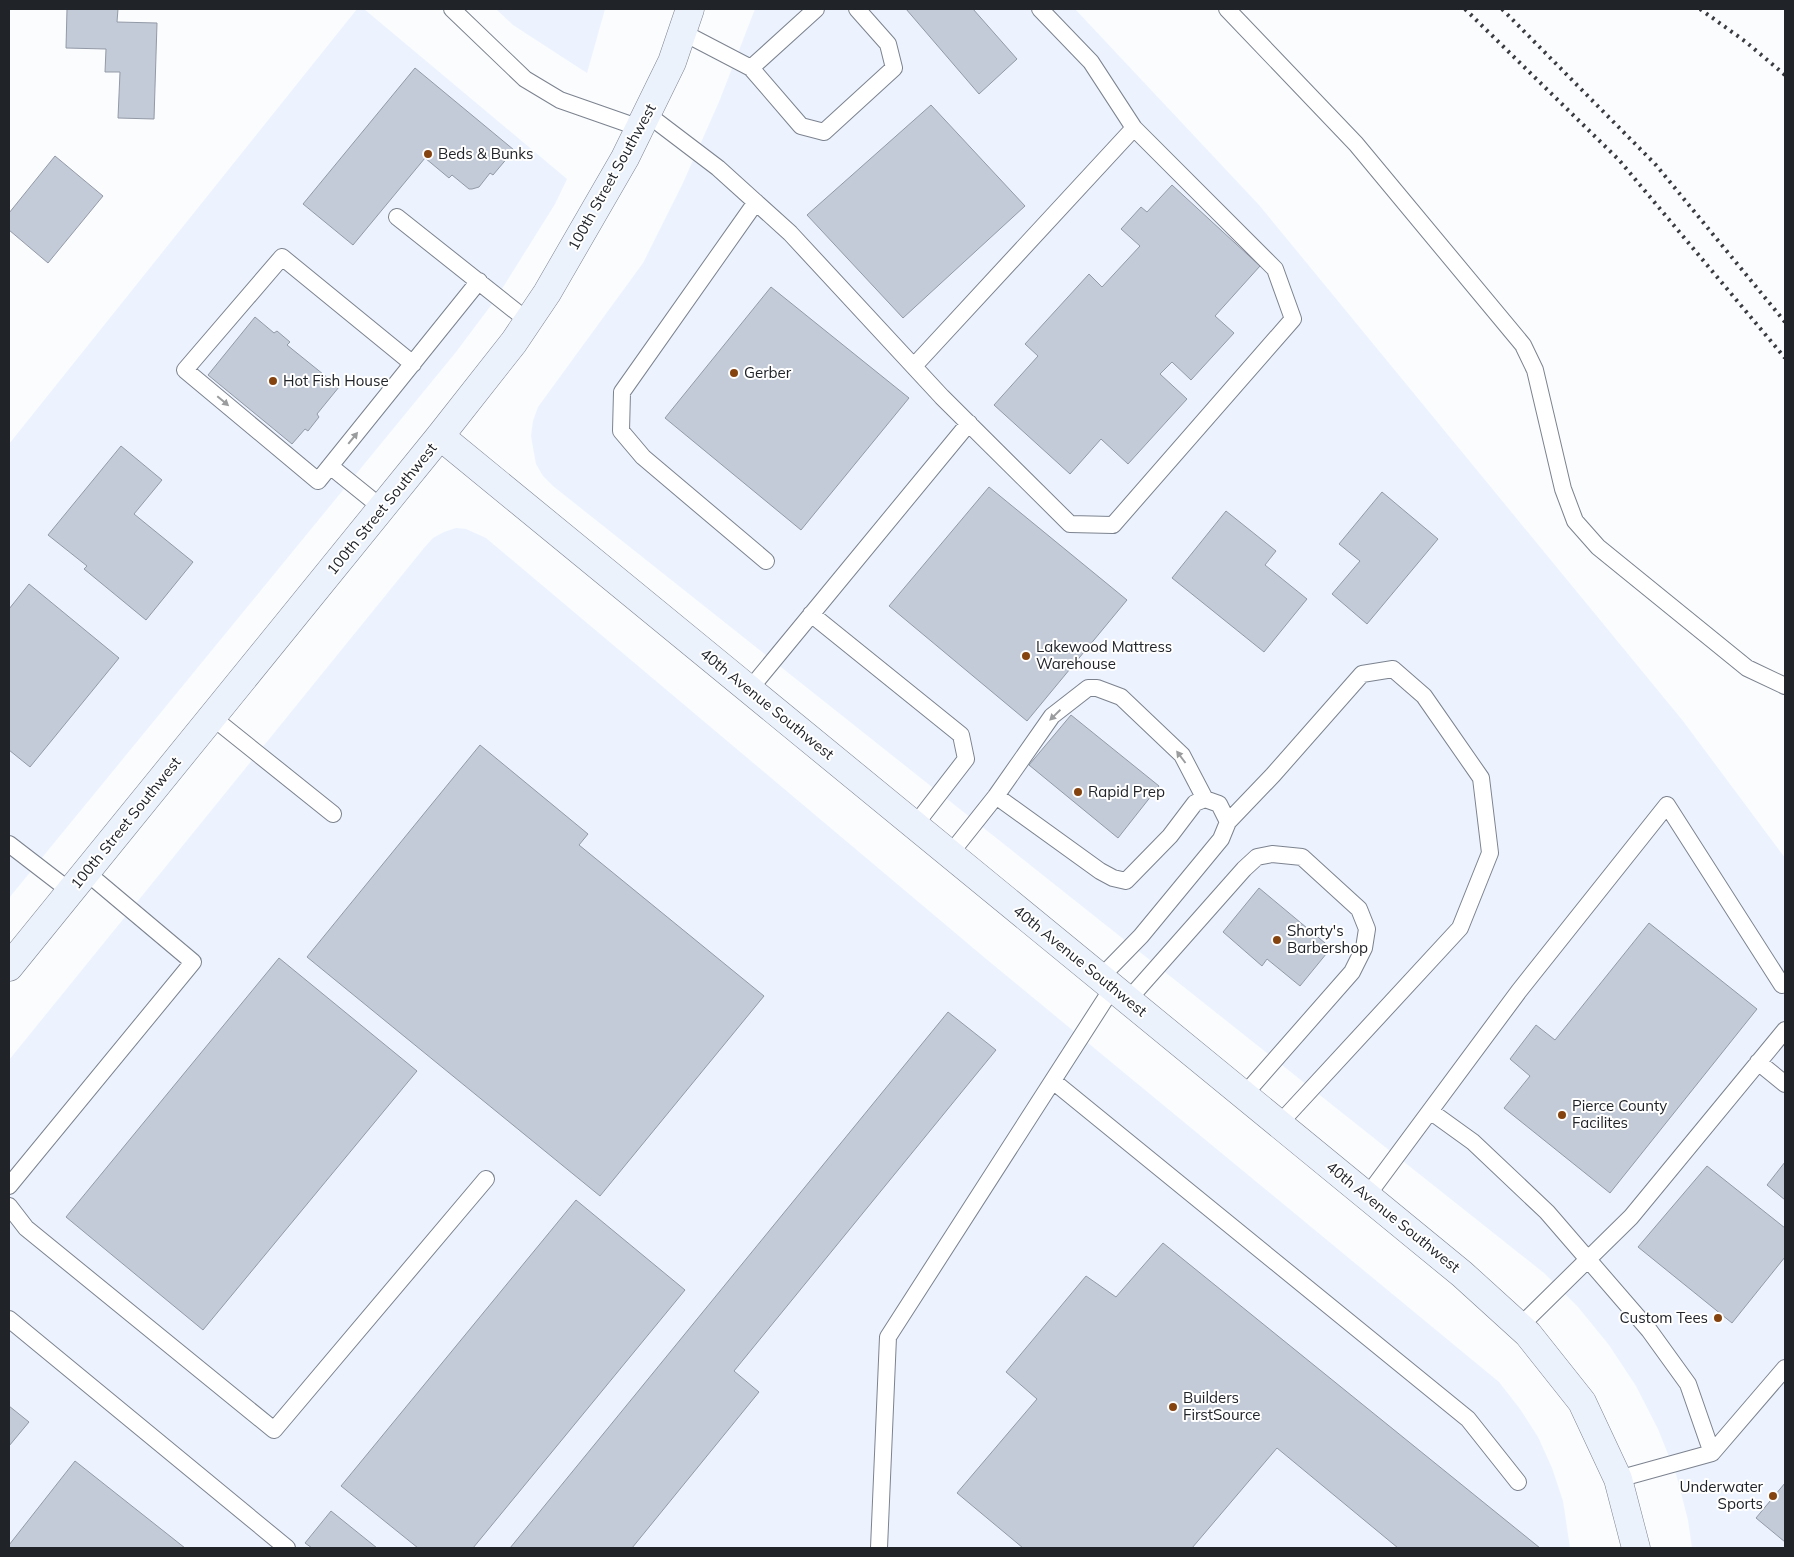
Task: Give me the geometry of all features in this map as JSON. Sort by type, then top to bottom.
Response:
[{"type":"street","name":"100th Street Southwest","points":[[9,967],[440,436],[528,321],[571,251],[643,121],[672,62],[686,20]]},
{"type":"street","name":"40th Avenue Southwest","points":[[440,436],[1462,1274],[1519,1326],[1582,1402],[1618,1479],[1636,1548]]},
{"type":"lane","points":[[452,9],[525,79],[560,100],[643,121],[718,168],[790,233],[914,366],[1070,524],[1113,525],[1293,319],[1275,269],[1134,128],[1091,62],[1040,9]]},
{"type":"lane","points":[[751,68],[816,9]]},
{"type":"lane","points":[[686,20],[751,68],[801,126],[824,132],[894,68],[888,44],[857,9]]},
{"type":"lane","points":[[1227,9],[1356,144],[1523,345],[1535,370],[1562,489],[1576,521],[1598,547],[1747,668],[1785,686]]},
{"type":"lane","points":[[914,366],[1134,128]]},
{"type":"lane","points":[[756,202],[622,392],[621,431],[643,457],[766,561]]},
{"type":"lane","points":[[398,217],[528,321]]},
{"type":"lane","points":[[413,364],[282,257],[186,370],[318,481],[413,364],[479,281]]},
{"type":"lane","points":[[749,690],[969,423]]},
{"type":"lane","points":[[330,466],[382,508]]},
{"type":"lane","points":[[811,614],[962,735],[966,759],[914,825]]},
{"type":"lane","points":[[879,1548],[888,1337],[1114,988],[1158,916],[1221,839],[1228,822],[1273,775],[1362,674],[1393,669],[1424,696],[1481,778],[1490,853],[1460,928],[1279,1124]]},
{"type":"lane","points":[[950,854],[996,796],[1052,716],[1088,688],[1097,688],[1121,696],[1182,755],[1205,799],[1219,804],[1228,822]]},
{"type":"lane","points":[[212,717],[334,814]]},
{"type":"lane","points":[[996,796],[1100,871],[1113,878],[1126,881],[1170,836],[1196,803],[1205,799]]},
{"type":"lane","points":[[1367,1196],[1518,991],[1667,805],[1782,985]]},
{"type":"lane","points":[[9,844],[78,882],[193,962],[9,1186]]},
{"type":"lane","points":[[1114,988],[1257,857],[1272,854],[1302,857],[1359,909],[1367,929],[1364,948],[1352,972],[1244,1095]]},
{"type":"lane","points":[[1519,1326],[1631,1217],[1785,1030]]},
{"type":"lane","points":[[1758,1062],[1785,1084]]},
{"type":"lane","points":[[1053,1080],[1468,1419],[1518,1482]]},
{"type":"lane","points":[[1430,1110],[1472,1142],[1547,1212],[1649,1330],[1688,1384],[1712,1453]]},
{"type":"lane","points":[[9,1206],[26,1228],[274,1430],[486,1179]]},
{"type":"lane","points":[[9,1319],[287,1548]]},
{"type":"lane","points":[[1618,1479],[1712,1453],[1785,1368]]},
{"type":"shaded area","points":[[357,9],[364,9],[567,179],[555,204],[495,300],[456,352],[9,898],[9,444]]},
{"type":"shaded area","points":[[496,9],[605,9],[587,73],[513,25]]},
{"type":"shaded area","points":[[755,9],[1075,9],[1259,205],[1683,721],[1785,858],[1785,1548],[1692,1548],[1688,1520],[1676,1474],[1658,1429],[1636,1386],[1609,1345],[1578,1307],[1544,1273],[553,486],[543,476],[536,464],[531,436],[533,421],[538,407],[643,263],[683,183],[719,102]]},
{"type":"shaded area","points":[[456,528],[466,529],[486,538],[985,958],[1499,1382],[1520,1409],[1538,1437],[1552,1468],[1563,1501],[1570,1548],[9,1548],[9,1060],[424,548],[433,538]]},
{"type":"building","points":[[67,9],[118,9],[117,22],[157,23],[154,119],[118,118],[120,72],[105,72],[106,49],[66,48]]},
{"type":"building","points":[[906,9],[973,9],[1017,59],[979,94]]},
{"type":"building","name":"Beds & Bunks","points":[[415,68],[514,150],[493,175],[490,173],[479,187],[472,189],[469,189],[452,175],[449,178],[425,158],[353,245],[303,204]]},
{"type":"building","points":[[931,105],[1025,206],[903,318],[807,215]]},
{"type":"building","points":[[55,156],[103,196],[48,263],[9,230],[9,213]]},
{"type":"building","points":[[1172,185],[1260,266],[1215,316],[1234,333],[1191,380],[1172,362],[1160,374],[1187,399],[1128,464],[1101,439],[1070,474],[994,405],[1038,356],[1025,344],[1089,274],[1102,287],[1140,246],[1121,229],[1141,207],[1147,212]]},
{"type":"building","points":[[771,287],[909,398],[801,530],[665,418]]},
{"type":"building","name":"Hot Fish House","points":[[255,317],[274,333],[277,331],[290,342],[287,345],[339,387],[317,414],[319,417],[308,431],[305,429],[292,444],[208,375]]},
{"type":"building","points":[[121,446],[162,480],[134,514],[193,562],[146,620],[84,569],[87,566],[48,535]]},
{"type":"building","points":[[989,487],[1127,600],[1027,721],[889,606]]},
{"type":"building","points":[[1382,492],[1438,539],[1367,624],[1332,594],[1360,561],[1339,544]]},
{"type":"building","points":[[1226,511],[1276,551],[1265,565],[1307,599],[1264,652],[1172,578]]},
{"type":"building","points":[[29,584],[119,658],[30,767],[9,750],[9,609]]},
{"type":"building","points":[[1071,715],[1159,786],[1118,838],[1029,765]]},
{"type":"building","points":[[480,745],[588,834],[579,845],[764,996],[600,1196],[307,957]]},
{"type":"building","name":"Shorty's Barbershop","points":[[1259,888],[1331,948],[1300,986],[1267,959],[1262,966],[1223,932]]},
{"type":"building","points":[[1649,923],[1757,1009],[1610,1193],[1504,1108],[1530,1076],[1510,1059],[1536,1025],[1555,1040]]},
{"type":"building","points":[[279,958],[417,1071],[203,1330],[66,1217]]},
{"type":"building","points":[[948,1012],[996,1050],[734,1371],[759,1392],[632,1548],[510,1548]]},
{"type":"building","points":[[1785,1162],[1785,1200],[1767,1185]]},
{"type":"building","points":[[1707,1166],[1785,1228],[1785,1257],[1732,1323],[1638,1247]]},
{"type":"building","points":[[576,1200],[685,1290],[473,1548],[418,1548],[341,1486]]},
{"type":"building","points":[[1163,1243],[1540,1548],[1398,1548],[1277,1448],[1192,1548],[1023,1548],[957,1493],[1037,1399],[1006,1372],[1086,1276],[1116,1297]]},
{"type":"building","points":[[9,1406],[29,1422],[9,1446]]},
{"type":"building","points":[[75,1461],[185,1548],[9,1548],[9,1545]]},
{"type":"building","points":[[1785,1483],[1785,1542],[1756,1518]]},
{"type":"building","points":[[331,1511],[377,1548],[312,1548],[305,1543]]},
{"type":"railway","points":[[1465,9],[1619,160],[1785,358]]},
{"type":"railway","points":[[1502,9],[1656,165],[1785,322]]},
{"type":"railway","points":[[1700,9],[1746,42],[1785,75]]},
{"type":"place","name":"Beds & Bunks","points":[[428,154]]},
{"type":"place","name":"Gerber","points":[[734,373]]},
{"type":"place","name":"Hot Fish House","points":[[273,381]]},
{"type":"place","name":"Lakewood Mattress Warehouse","points":[[1026,656]]},
{"type":"place","name":"Rapid Prep","points":[[1078,792]]},
{"type":"place","name":"Shorty's Barbershop","points":[[1277,940]]},
{"type":"place","name":"Pierce County Facilites","points":[[1562,1115]]},
{"type":"place","name":"Custom Tees","points":[[1718,1318]]},
{"type":"place","name":"Builders FirstSource","points":[[1173,1407]]},
{"type":"place","name":"Underwater Sports","points":[[1773,1496]]}]
